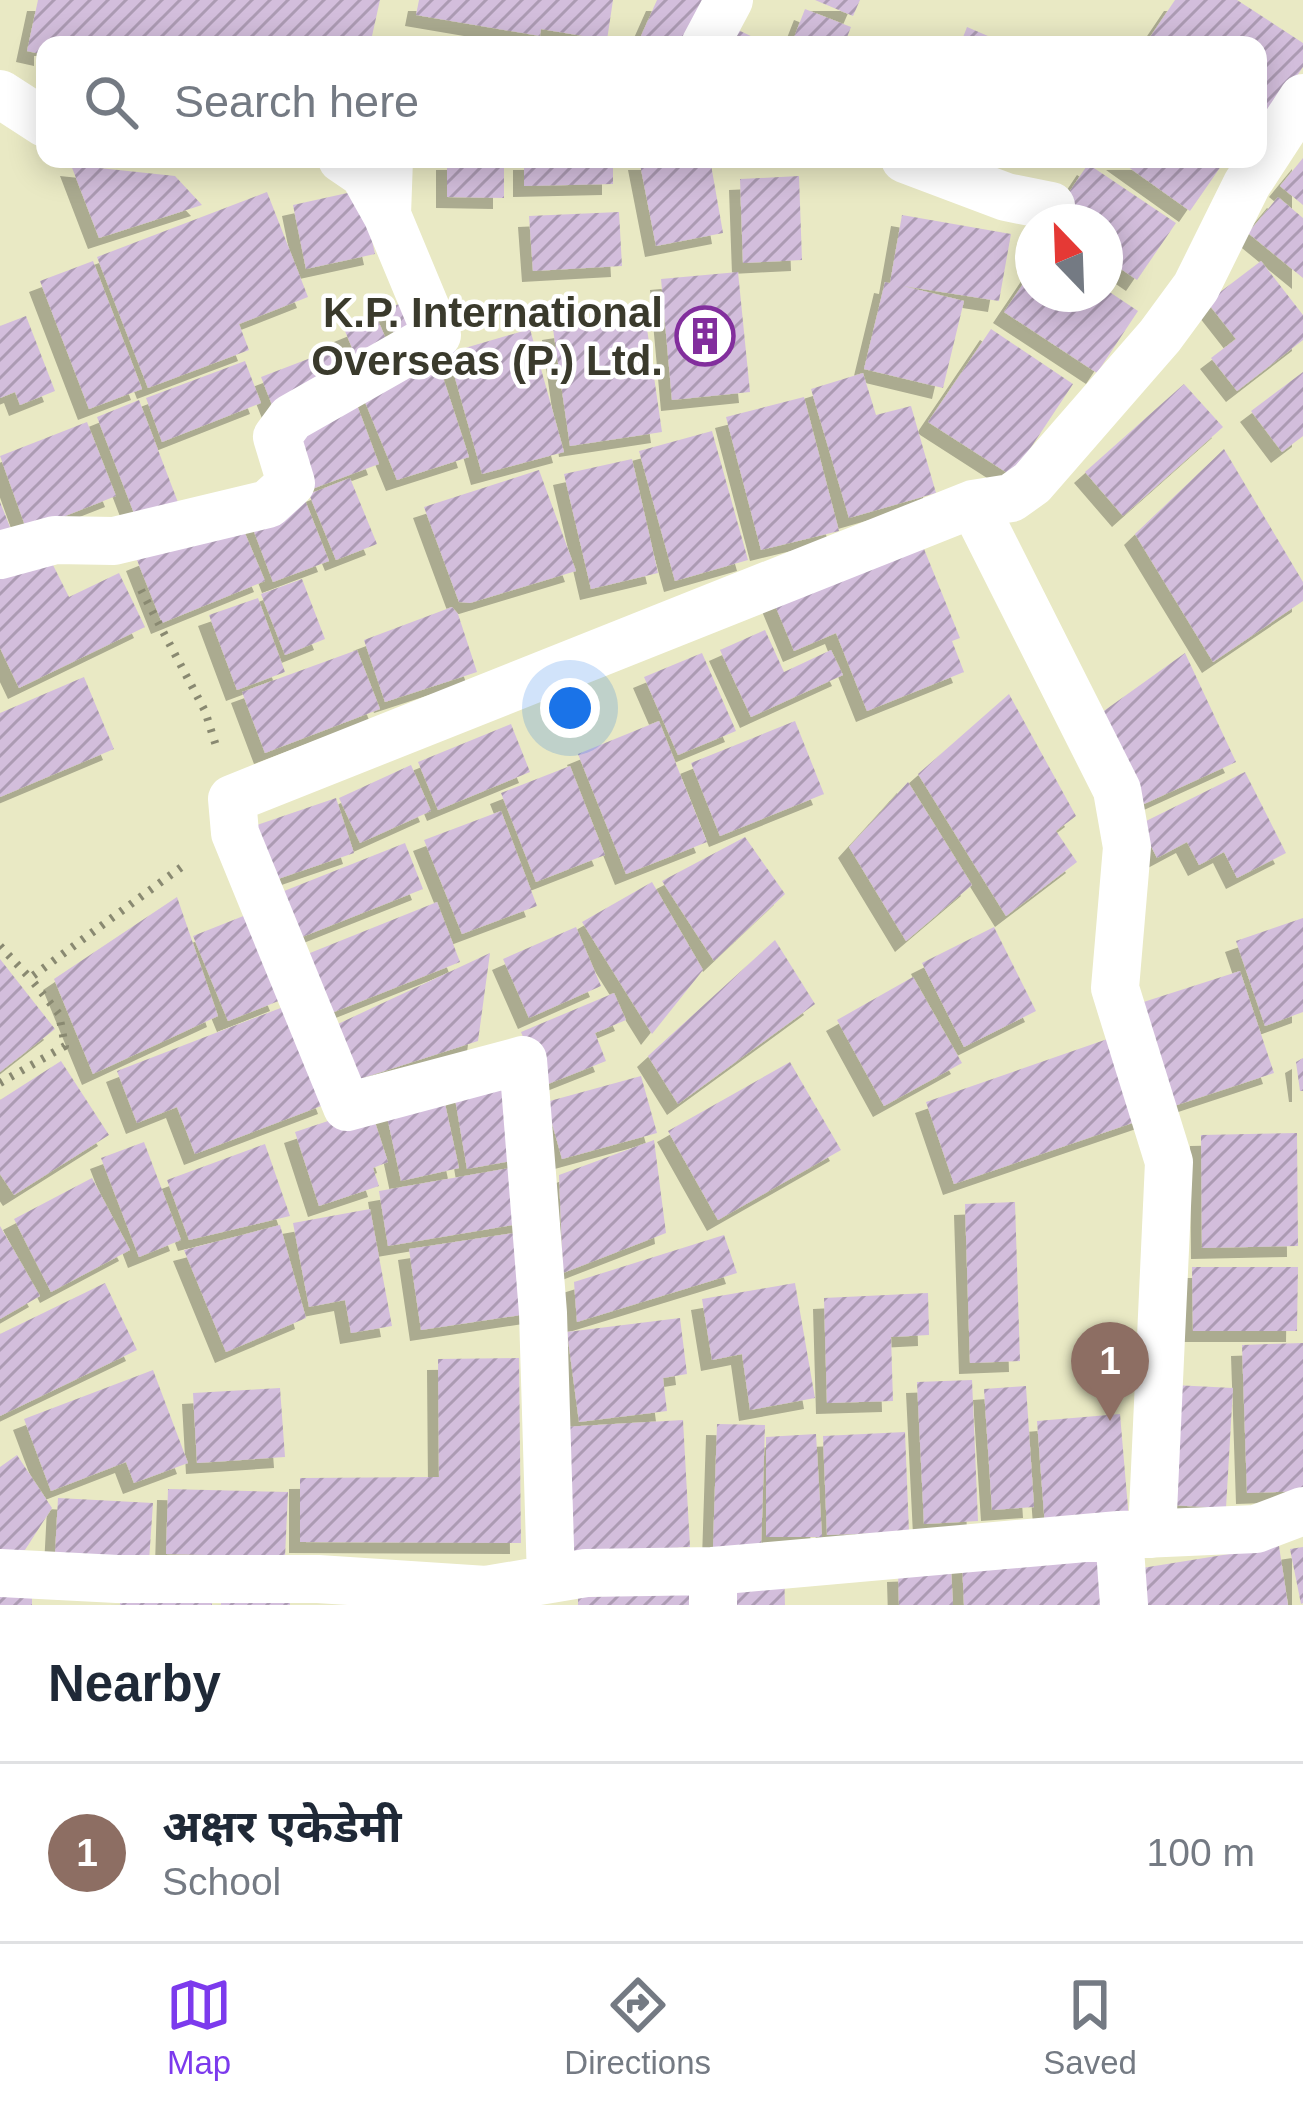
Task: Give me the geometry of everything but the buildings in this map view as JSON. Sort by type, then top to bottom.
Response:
[{"type":"street","points":[[710,36],[729,0]]},
{"type":"street","points":[[0,94],[36,117]]},
{"type":"street","points":[[1267,153],[1303,98]]},
{"type":"street","points":[[0,554],[55,540],[115,541],[268,504],[291,483],[277,437],[291,418],[437,335],[387,215],[364,174],[355,168]]},
{"type":"street","points":[[387,215],[388,168]]},
{"type":"street","points":[[929,168],[1006,197],[1041,204]]},
{"type":"street","points":[[551,1579],[543,1313],[523,1060],[347,1107],[233,816],[973,504],[1011,498],[1032,483],[1160,336],[1196,287],[1257,168]]},
{"type":"street","points":[[973,504],[1117,790],[1127,848],[1115,988],[1168,1162],[1135,1534],[1124,1605]]},
{"type":"street","points":[[0,1573],[117,1579],[318,1579],[486,1590],[586,1573],[713,1588],[1135,1534],[1256,1529],[1303,1511]]},
{"type":"path","points":[[30,978],[176,871],[233,816],[205,711],[115,541]]},
{"type":"path","points":[[0,946],[59,1015],[65,1046],[0,1083]]},
{"type":"place","name":"K.P. International Overseas (P.) Ltd.","points":[[705,336]]},
{"type":"place","name":"अक्षर एकेडेमी","points":[[1110,1421]]}]
